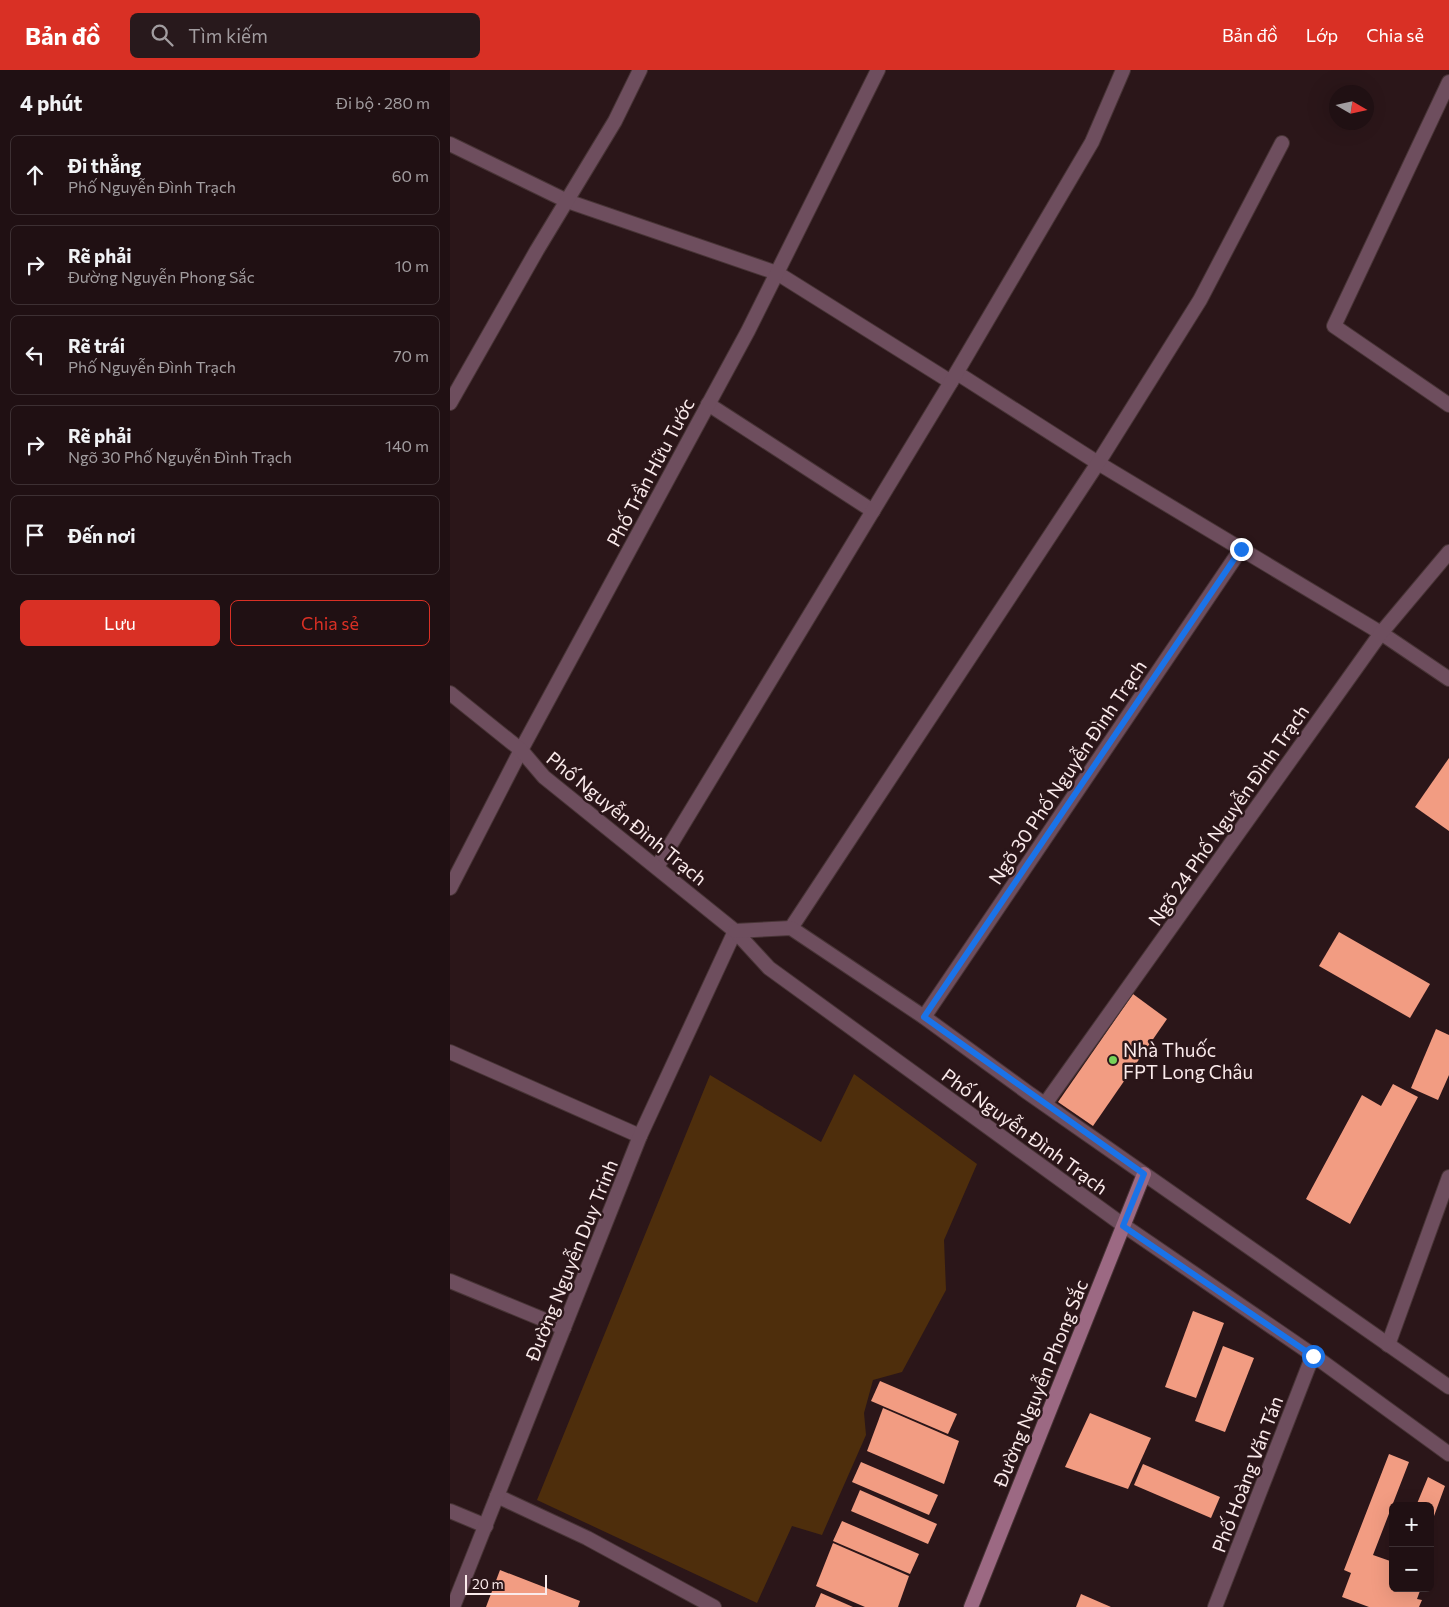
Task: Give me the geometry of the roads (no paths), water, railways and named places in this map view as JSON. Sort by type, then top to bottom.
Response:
[{"type":"main road","name":"Đường Nguyễn Phong Sắc","points":[[971,1607],[1144,1174]]},
{"type":"street","points":[[450,403],[567,200],[615,121],[640,70]]},
{"type":"street","name":"Phố Trần Hữu Tước","points":[[450,888],[521,750],[777,273],[878,70]]},
{"type":"street","points":[[657,867],[954,378],[1092,142],[1123,70]]},
{"type":"street","points":[[1449,82],[1334,326],[1449,405]]},
{"type":"street","points":[[735,931],[791,928],[1098,464],[1200,300],[1282,143]]},
{"type":"street","points":[[450,144],[567,200],[777,273],[1381,632],[1449,679]]},
{"type":"street","points":[[708,404],[873,511]]},
{"type":"street","name":"Ngõ 30 Phố Nguyễn Đình Trạch","points":[[924,1017],[1241,549]]},
{"type":"street","name":"Ngõ 24 Phố Nguyễn Đình Trạch","points":[[1045,1104],[1381,632],[1449,552]]},
{"type":"street","name":"Phố Nguyễn Đình Trạch","points":[[450,693],[521,750],[544,778],[735,931],[769,968],[1123,1226],[1313,1356],[1449,1454]]},
{"type":"street","name":"Phố Nguyễn Đình Trạch","points":[[791,928],[924,1017],[1144,1174],[1449,1387]]},
{"type":"street","name":"Đường Nguyễn Duy Trinh","points":[[453,1607],[640,1136],[735,931]]},
{"type":"street","points":[[450,1052],[640,1136]]},
{"type":"street","points":[[1388,1345],[1449,1176]]},
{"type":"street","points":[[450,1281],[564,1328]]},
{"type":"street","name":"Phố Hoàng Văn Tán","points":[[1216,1607],[1313,1356]]},
{"type":"street","points":[[497,1496],[587,1538],[714,1607]]},
{"type":"street","points":[[450,1511],[486,1526]]},
{"type":"place","name":"Nhà Thuốc FPT Long Châu","points":[[1113,1060]]}]
